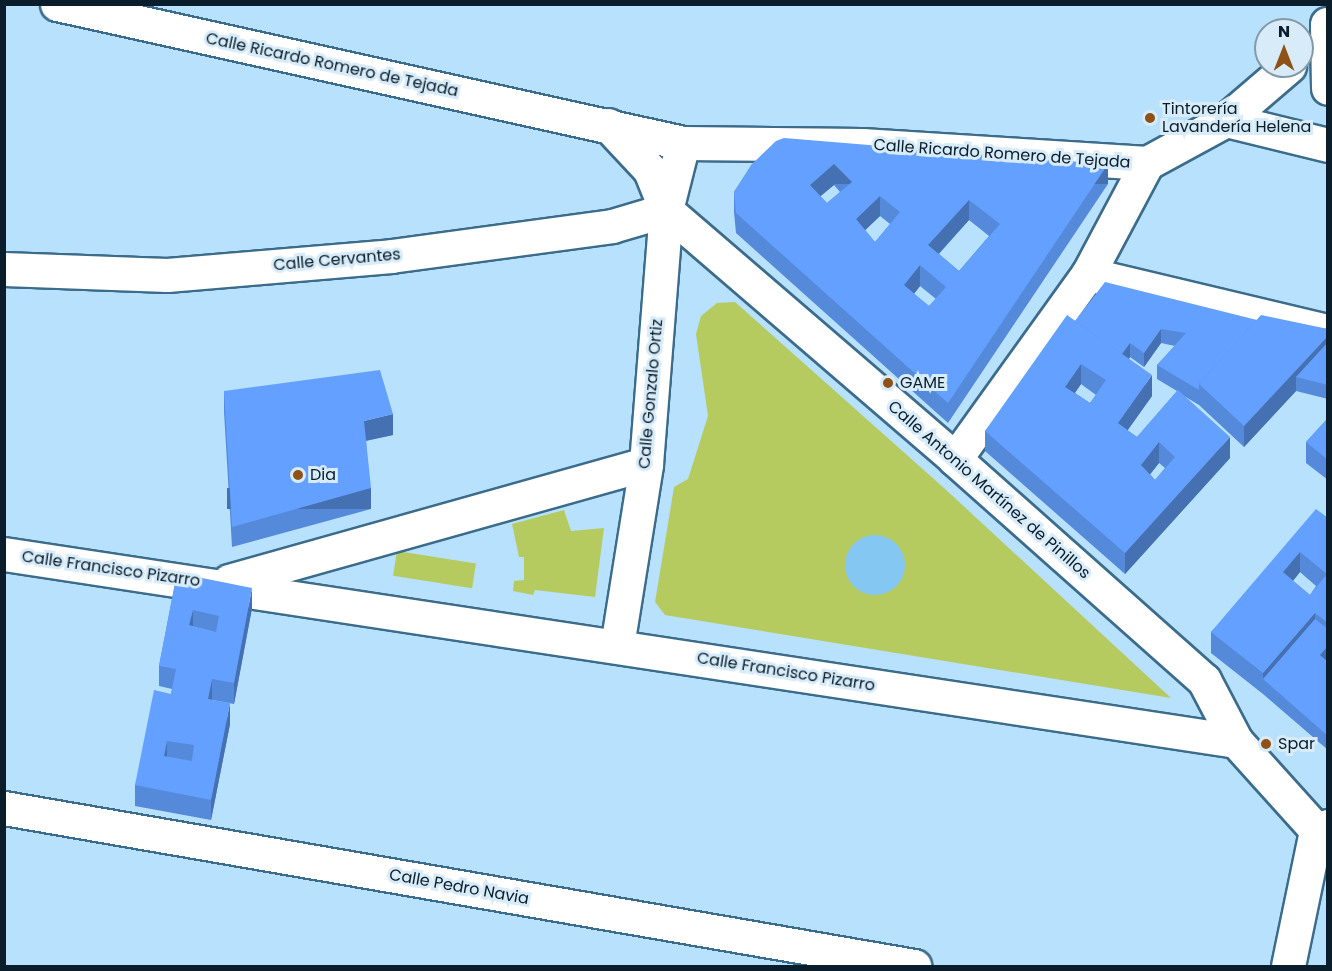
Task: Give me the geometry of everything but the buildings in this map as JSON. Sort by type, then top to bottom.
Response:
[{"type":"street","name":"Calle Ricardo Romero de Tejada","points":[[57,4],[683,143],[862,145],[1147,163]]},
{"type":"street","points":[[1314,37],[1327,22]]},
{"type":"street","points":[[1327,22],[1328,88]]},
{"type":"street","points":[[955,459],[1088,274],[1147,163],[1226,120],[1274,78]]},
{"type":"street","points":[[1226,120],[1328,145]]},
{"type":"street","points":[[608,125],[650,170],[666,210]]},
{"type":"street","name":"Calle Gonzalo Ortiz","points":[[617,646],[646,464],[666,210],[683,143]]},
{"type":"street","name":"Calle Cervantes","points":[[4,269],[167,275],[391,256],[612,226],[666,210]]},
{"type":"street","name":"Calle Antonio Martínez de Pinillos","points":[[666,210],[955,459],[1204,680],[1236,741]]},
{"type":"street","points":[[1088,274],[1328,331]]},
{"type":"street","name":"Calle Francisco Pizarro","points":[[218,584],[646,464]]},
{"type":"street","name":"Calle Francisco Pizarro","points":[[4,554],[218,584],[1236,741]]},
{"type":"street","points":[[1236,741],[1324,833],[1288,966]]},
{"type":"street","name":"Calle Pedro Navia","points":[[4,808],[914,966]]},
{"type":"green space","points":[[735,302],[944,488],[1171,698],[665,615],[655,602],[674,487],[688,479],[708,416],[696,334],[701,316],[717,303]]},
{"type":"green space","points":[[564,510],[571,531],[604,528],[595,597],[535,590],[533,595],[513,591],[514,581],[524,580],[524,557],[519,557],[512,524]]},
{"type":"green space","points":[[397,551],[476,564],[472,588],[393,576]]},
{"type":"water","points":[[875,535],[887,537],[900,548],[905,565],[903,577],[892,590],[875,595],[863,593],[850,582],[845,565],[847,553],[858,540]]},
{"type":"place","name":"Tintorería Lavandería Helena","points":[[1150,118]]},
{"type":"place","name":"GAME","points":[[888,383]]},
{"type":"place","name":"Dia","points":[[298,475]]},
{"type":"place","name":"Spar","points":[[1266,744]]}]
